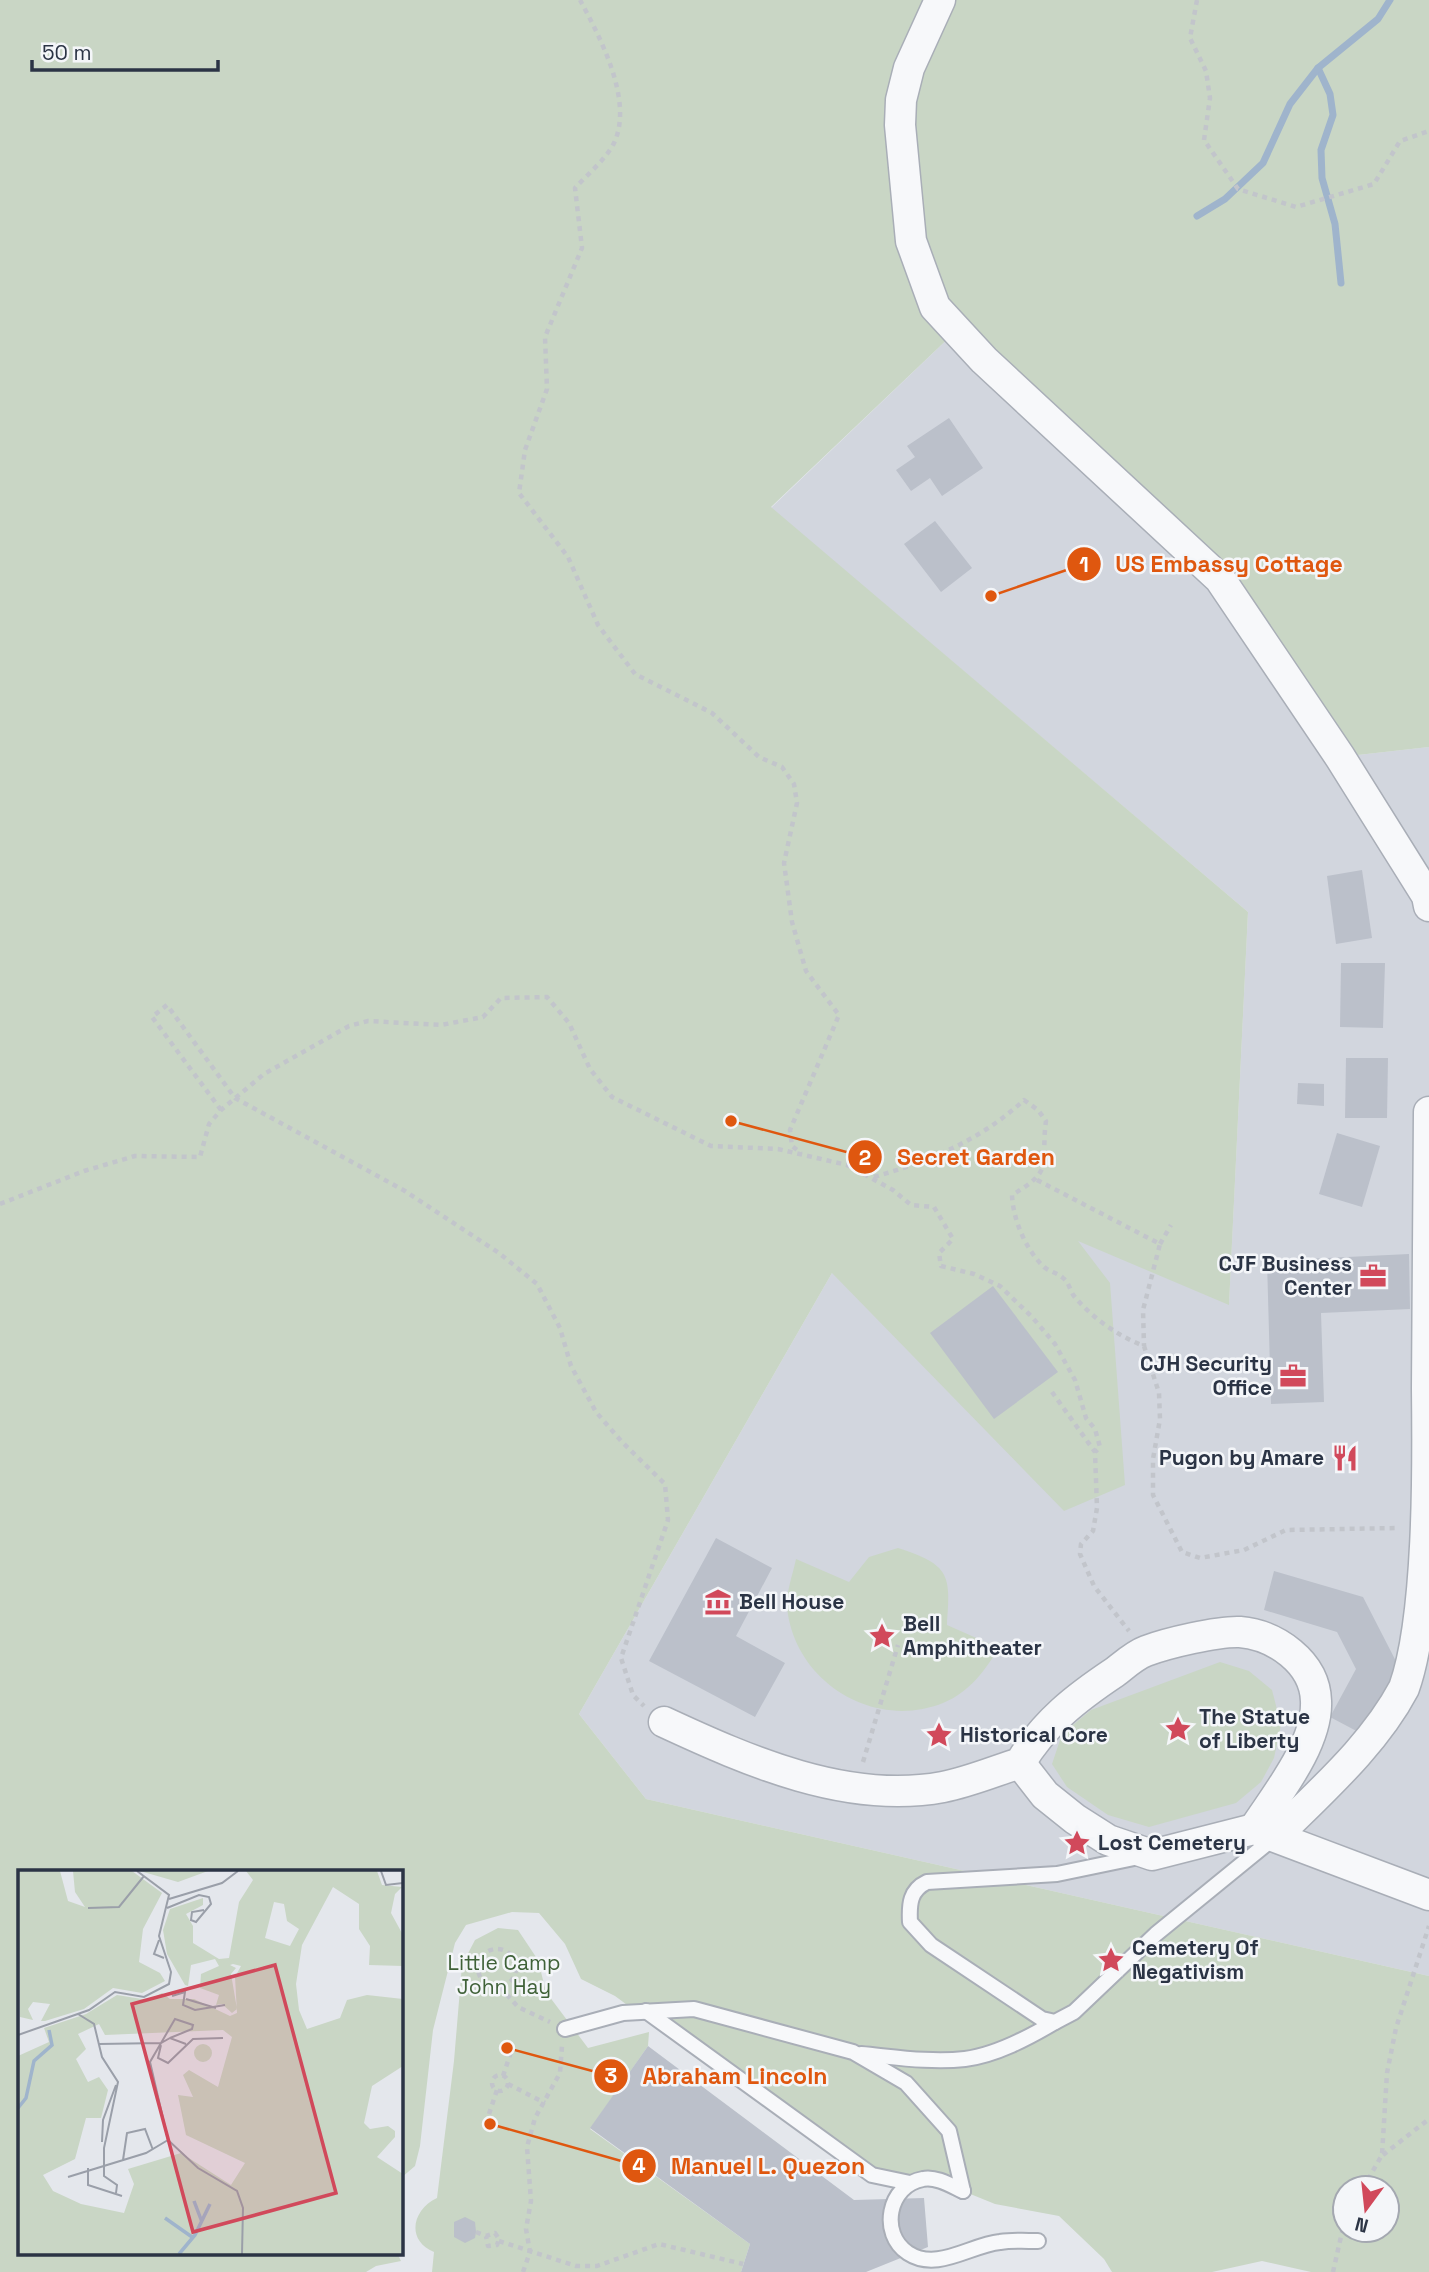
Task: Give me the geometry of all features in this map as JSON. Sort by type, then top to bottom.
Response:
[{"type":"street","points":[[940,0],[909,68],[901,100],[900,125],[911,241],[935,307],[984,360],[1220,579],[1340,757],[1427,896],[1429,906]]},
{"type":"street","points":[[1020,1763],[1045,1796],[1075,1819],[1108,1840],[1153,1855],[1265,1832],[1356,1753],[1383,1722],[1404,1687],[1424,1622],[1428,1528],[1429,1112]]},
{"type":"street","points":[[664,1722],[746,1759],[801,1777],[878,1790],[943,1787],[1020,1763],[1037,1736],[1068,1703],[1144,1651],[1238,1632],[1266,1638],[1284,1647],[1300,1662],[1312,1682],[1317,1702],[1303,1749],[1265,1832]]},
{"type":"street","points":[[1265,1832],[1429,1895]]},
{"type":"lane","points":[[565,2029],[623,2012],[694,2009],[853,2053],[901,2058],[965,2059],[1023,2041],[1074,2012],[1265,1832]]},
{"type":"lane","points":[[1055,2022],[1042,2019],[931,1945],[910,1922],[912,1896],[918,1886],[927,1882],[1057,1874],[1153,1855]]},
{"type":"lane","points":[[646,2011],[872,2175],[905,2188]]},
{"type":"lane","points":[[853,2053],[906,2083],[949,2132],[963,2191],[930,2179],[905,2188],[892,2206],[892,2231],[906,2252],[918,2258],[943,2260],[970,2248],[1000,2242],[1038,2241]]},
{"type":"path","points":[[580,0],[608,53],[621,120],[614,145],[575,188],[582,248],[545,337],[547,389],[524,450],[519,493],[568,557],[598,625],[635,674],[712,713],[759,757],[782,767],[794,784],[797,803],[784,863],[792,922],[806,971],[839,1015],[790,1130],[792,1146],[804,1155]]},
{"type":"path","points":[[1196,0],[1190,38],[1206,71],[1210,98],[1204,140],[1238,189],[1296,207],[1342,194],[1374,184],[1400,141],[1429,131]]},
{"type":"path","points":[[0,1205],[84,1171],[135,1156],[200,1157],[209,1124],[221,1110],[264,1074],[348,1026],[368,1021],[441,1025],[483,1017],[501,998],[547,997],[569,1023],[590,1069],[612,1097],[711,1146],[778,1149],[846,1165],[873,1177],[911,1205],[934,1207],[953,1239],[939,1253],[941,1266],[974,1273],[1000,1286],[1055,1344],[1075,1380],[1086,1418],[1095,1429],[1100,1447],[1093,1450]]},
{"type":"path","points":[[221,1110],[152,1017],[167,1005],[235,1098],[405,1191],[499,1253],[537,1284],[560,1328],[571,1366],[596,1412],[665,1484],[668,1520],[621,1658],[634,1695],[664,1722]]},
{"type":"path","points":[[873,1177],[937,1158],[997,1125],[1024,1100],[1038,1110],[1046,1121],[1042,1147],[1045,1162],[1037,1180],[1012,1195],[1013,1208],[1025,1243],[1046,1269],[1065,1279],[1073,1294],[1090,1312],[1126,1339],[1144,1346]]},
{"type":"path","points":[[1037,1180],[1160,1244]]},
{"type":"path","points":[[1171,1225],[1160,1244],[1143,1310],[1144,1346],[1160,1406],[1153,1459],[1153,1495],[1182,1552],[1200,1558],[1244,1550],[1286,1530],[1428,1528]]},
{"type":"path","points":[[1052,1392],[1093,1450],[1097,1508],[1093,1531],[1081,1544],[1080,1554],[1094,1586],[1144,1651]]},
{"type":"path","points":[[855,1786],[898,1644]]},
{"type":"path","points":[[1382,2155],[1387,2073],[1396,2028],[1429,1926]]},
{"type":"path","points":[[500,1987],[511,1981],[516,1964],[509,1952],[491,1949],[481,1957],[477,1969],[482,1981],[500,1987],[518,2007],[565,2029],[560,2073],[535,2118],[527,2147],[531,2201],[526,2229],[530,2252],[523,2272]]},
{"type":"path","points":[[489,2114],[497,2091],[493,2080],[503,2076],[511,2052]]},
{"type":"path","points":[[503,2076],[508,2084],[545,2103]]},
{"type":"path","points":[[497,2091],[504,2090],[508,2084]]},
{"type":"path","points":[[1371,2174],[1382,2155],[1429,2119]]},
{"type":"path","points":[[476,2232],[486,2236],[495,2233],[499,2241],[576,2266],[597,2266],[659,2244],[743,2264]]},
{"type":"path","points":[[486,2236],[485,2240],[490,2246],[499,2241]]},
{"type":"path","points":[[1333,2272],[1339,2244]]},
{"type":"shaded area","points":[[955,332],[1220,579],[1340,757],[1429,747],[1429,1976],[646,1799],[579,1714],[832,1273],[959,1189],[1229,1304],[1248,912],[771,508]]},
{"type":"green space","points":[[0,0],[1429,0],[1429,747],[1340,757],[1220,579],[955,332],[771,507],[1248,912],[1229,1305],[1078,1241],[1110,1283],[1125,1485],[1064,1511],[832,1273],[579,1714],[646,1799],[1429,1976],[1429,2272],[1311,2272],[1262,2261],[1212,2272],[1112,2272],[1104,2259],[1059,2216],[995,2204],[921,2174],[887,2175],[835,2158],[615,1996],[581,1979],[565,1944],[539,1913],[512,1912],[466,1925],[455,1943],[433,2030],[420,2146],[415,2166],[402,2177],[402,1870],[18,1870],[18,2254],[398,2254],[401,2261],[376,2266],[366,2272],[0,2272]]},
{"type":"green space","name":"Bell Amphitheater","points":[[898,1548],[928,1560],[944,1574],[948,1594],[947,1625],[999,1648],[982,1672],[961,1693],[943,1703],[916,1710],[890,1710],[865,1704],[841,1693],[821,1677],[804,1657],[793,1634],[787,1607],[796,1559],[849,1582],[869,1557]]},
{"type":"green space","points":[[1220,1662],[1249,1671],[1272,1690],[1281,1725],[1274,1758],[1261,1782],[1236,1803],[1149,1827],[1108,1815],[1067,1787],[1052,1764],[1062,1734],[1091,1710]]},
{"type":"green space","name":"Little Camp John Hay","points":[[498,1928],[518,1930],[538,1960],[546,1992],[588,2048],[649,2032],[648,2046],[590,2129],[750,2244],[741,2272],[432,2272],[434,2252],[419,2240],[416,2225],[422,2209],[437,2198],[454,2061],[462,1965],[475,1940]]},
{"type":"building","points":[[949,418],[983,468],[942,496],[930,478],[911,491],[896,470],[915,457],[907,446]]},
{"type":"building","points":[[935,521],[972,568],[941,592],[904,544]]},
{"type":"building","points":[[1362,870],[1372,938],[1336,944],[1327,876]]},
{"type":"building","points":[[1341,963],[1385,963],[1383,1028],[1340,1027]]},
{"type":"building","points":[[1346,1058],[1388,1058],[1387,1118],[1345,1118]]},
{"type":"building","points":[[1298,1083],[1324,1084],[1324,1106],[1297,1104]]},
{"type":"building","points":[[1337,1133],[1380,1146],[1362,1207],[1319,1194]]},
{"type":"building","points":[[1409,1254],[1410,1309],[1321,1313],[1324,1402],[1271,1404],[1267,1261]]},
{"type":"building","points":[[993,1286],[1058,1372],[994,1419],[930,1333]]},
{"type":"building","name":"Bell House","points":[[716,1538],[772,1568],[736,1636],[785,1663],[755,1717],[649,1661]]},
{"type":"building","points":[[1274,1571],[1363,1597],[1401,1671],[1364,1735],[1330,1717],[1356,1669],[1337,1632],[1264,1610]]},
{"type":"building","points":[[648,2046],[854,2200],[924,2198],[928,2247],[866,2272],[741,2272],[750,2244],[590,2128]]},
{"type":"building","points":[[465,2217],[475,2222],[476,2232],[475,2238],[465,2243],[454,2237],[454,2222]]},
{"type":"waterway","points":[[1197,216],[1225,199],[1263,163],[1290,104],[1318,68],[1378,19],[1390,0]]},
{"type":"waterway","points":[[1318,68],[1330,94],[1333,115],[1321,150],[1322,178],[1335,224],[1341,283]]},
{"type":"place","name":"US Embassy Cottage","points":[[991,596]]},
{"type":"place","name":"Secret Garden","points":[[731,1121]]},
{"type":"place","name":"CJF Business Center","points":[[1373,1276]]},
{"type":"place","name":"CJH Security Office","points":[[1293,1376]]},
{"type":"place","name":"Pugon by Amare","points":[[1345,1458]]},
{"type":"place","name":"Bell House","points":[[718,1602]]},
{"type":"place","name":"Bell Amphitheater","points":[[882,1636]]},
{"type":"place","name":"The Statue of Liberty","points":[[1178,1729]]},
{"type":"place","name":"Historical Core","points":[[939,1735]]},
{"type":"place","name":"Lost Cemetery","points":[[1077,1843]]},
{"type":"place","name":"Cemetery Of Negativism","points":[[1111,1960]]},
{"type":"place","name":"Abraham Lincoln","points":[[507,2048]]},
{"type":"place","name":"Manuel L. Quezon","points":[[490,2124]]}]
